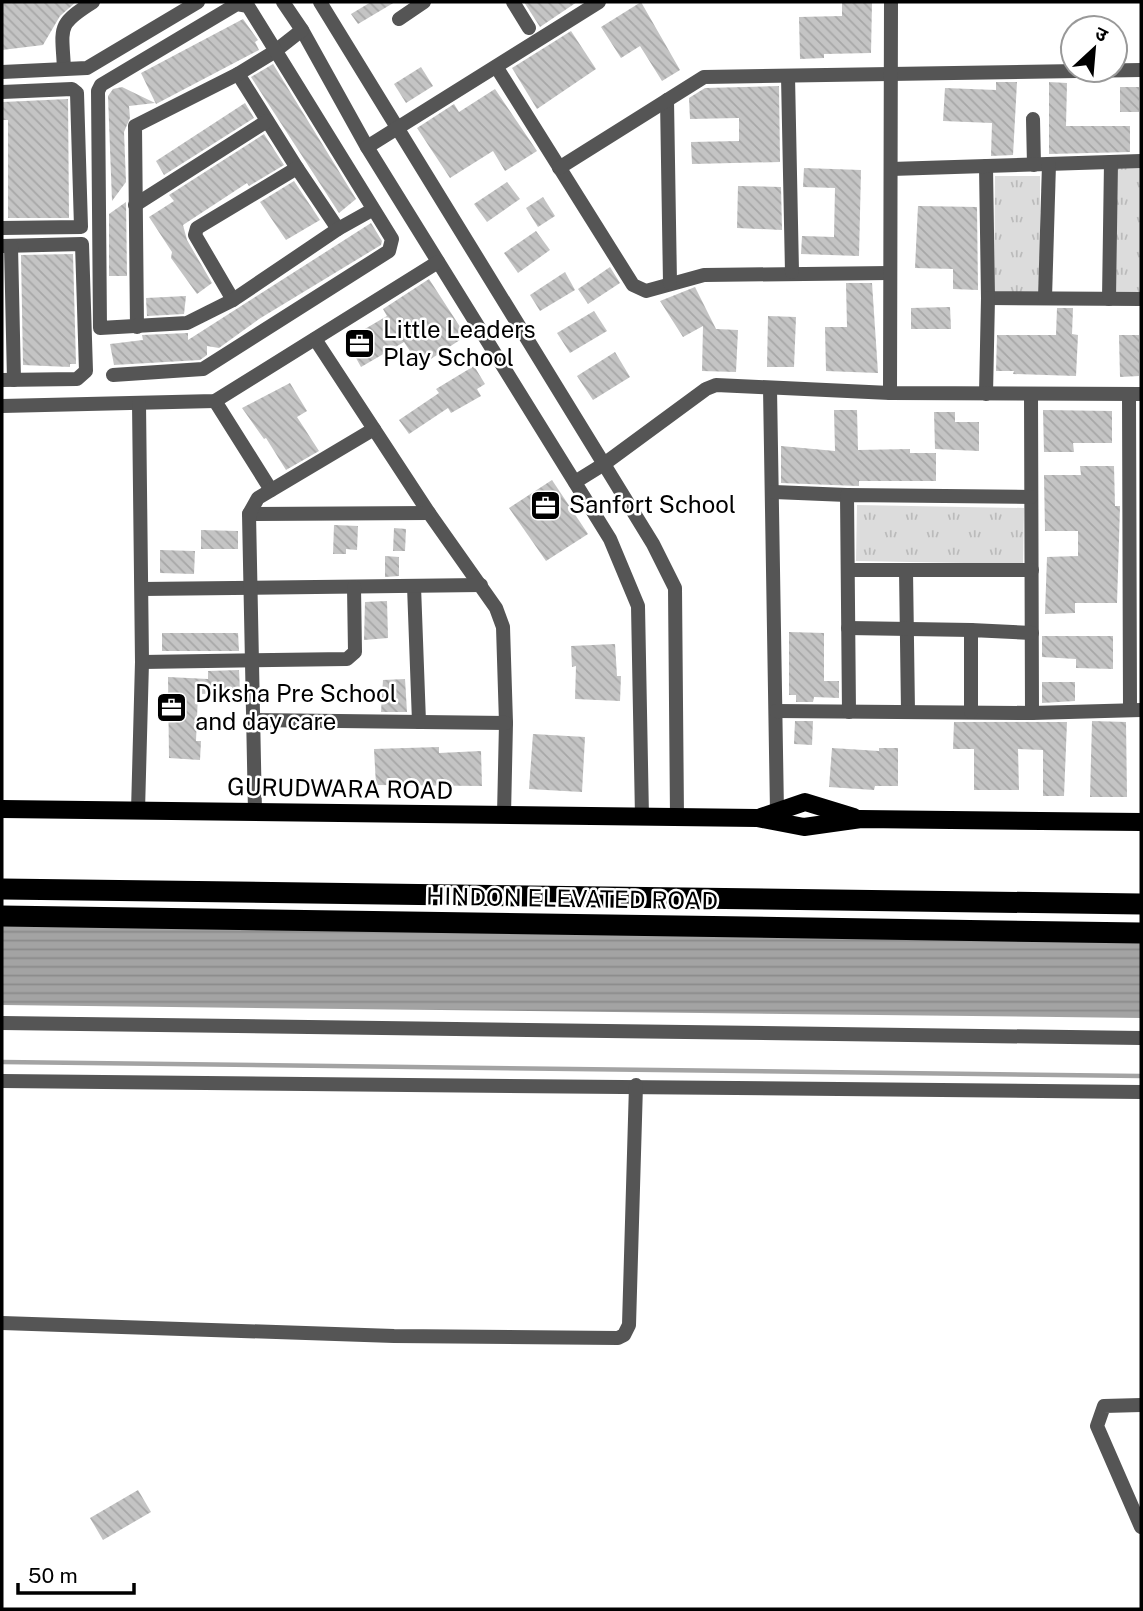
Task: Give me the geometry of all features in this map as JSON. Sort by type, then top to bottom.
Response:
[{"type":"highway","name":"HINDON ELEVATED ROAD","points":[[2,889],[1141,904]]},
{"type":"highway","name":"HINDON ELEVATED ROAD","points":[[2,916],[1141,933]]},
{"type":"main road","points":[[757,818],[805,802],[861,819]]},
{"type":"main road","name":"GURUDWARA ROAD","points":[[2,809],[757,818]]},
{"type":"main road","points":[[757,818],[804,827],[861,819],[1141,822]]},
{"type":"street","points":[[64,69],[62,29],[71,16],[93,2]]},
{"type":"street","points":[[2,72],[88,68],[198,2]]},
{"type":"street","points":[[283,2],[302,30],[368,147],[610,539],[638,606],[642,817]]},
{"type":"street","points":[[320,2],[653,544],[675,588],[677,817]]},
{"type":"street","points":[[399,19],[424,2]]},
{"type":"street","points":[[513,2],[529,28]]},
{"type":"street","points":[[368,147],[598,2]]},
{"type":"street","points":[[890,394],[891,2]]},
{"type":"street","points":[[113,375],[203,369],[378,258],[389,250],[392,239],[248,6],[237,4],[99,87],[100,328],[187,323],[233,300],[338,229],[372,210]]},
{"type":"street","points":[[137,327],[134,130],[137,123],[238,74],[274,52],[302,30]]},
{"type":"street","points":[[497,68],[633,285],[646,291],[704,275],[890,273]]},
{"type":"street","points":[[559,168],[704,77],[1141,70]]},
{"type":"street","points":[[238,74],[338,229]]},
{"type":"street","points":[[788,76],[792,272]]},
{"type":"street","points":[[2,92],[75,90],[81,227],[2,228]]},
{"type":"street","points":[[667,100],[670,283]]},
{"type":"street","points":[[1032,119],[1034,164]]},
{"type":"street","points":[[135,205],[267,121]]},
{"type":"street","points":[[891,169],[1141,161]]},
{"type":"street","points":[[1109,299],[1111,162]]},
{"type":"street","points":[[1045,298],[1049,164]]},
{"type":"street","points":[[986,166],[986,394]]},
{"type":"street","points":[[233,300],[195,234],[197,228],[297,168]]},
{"type":"street","points":[[82,244],[86,371],[77,379],[8,380],[6,246],[82,244]]},
{"type":"street","points":[[2,406],[215,401],[439,262]]},
{"type":"street","points":[[988,298],[1141,299]]},
{"type":"street","points":[[316,339],[429,513],[496,608],[503,626],[506,723],[504,815]]},
{"type":"street","points":[[575,482],[604,464],[706,389],[729,383],[770,388],[890,394],[1135,394],[1136,709],[1032,713],[776,711]]},
{"type":"street","points":[[770,388],[774,492],[777,812]]},
{"type":"street","points":[[1031,394],[1032,713]]},
{"type":"street","points":[[215,401],[271,490]]},
{"type":"street","points":[[138,811],[142,662],[139,403]]},
{"type":"street","points":[[255,812],[249,514],[258,498],[374,429]]},
{"type":"street","points":[[774,492],[1031,498]]},
{"type":"street","points":[[847,495],[849,712]]},
{"type":"street","points":[[249,514],[429,513]]},
{"type":"street","points":[[848,570],[1032,570]]},
{"type":"street","points":[[906,570],[908,712]]},
{"type":"street","points":[[142,589],[481,585]]},
{"type":"street","points":[[414,586],[419,722]]},
{"type":"street","points":[[142,662],[347,659],[355,652],[354,587]]},
{"type":"street","points":[[848,628],[1032,634]]},
{"type":"street","points":[[971,630],[971,712]]},
{"type":"street","points":[[253,720],[506,723]]},
{"type":"street","points":[[2,1023],[1141,1038]]},
{"type":"street","points":[[2,1081],[636,1085],[1141,1092]]},
{"type":"street","points":[[2,1323],[394,1336],[618,1338],[627,1331],[629,1325],[636,1085]]},
{"type":"street","points":[[1141,1405],[1104,1406],[1097,1426],[1141,1527]]},
{"type":"green space","points":[[1117,168],[1141,168],[1141,293],[1116,293]]},
{"type":"green space","points":[[995,176],[1040,176],[1040,292],[994,292]]},
{"type":"green space","points":[[857,505],[1024,508],[1023,564],[856,561]]},
{"type":"shaded area","points":[[2,921],[1141,935],[1141,1018],[2,1005]]},
{"type":"building","points":[[2,2],[76,2],[60,16],[43,45],[2,50]]},
{"type":"building","points":[[371,2],[395,2],[358,24],[351,14]]},
{"type":"building","points":[[524,2],[577,2],[540,27]]},
{"type":"building","points":[[641,2],[680,70],[662,81],[640,46],[621,58],[601,27]]},
{"type":"building","points":[[842,2],[872,2],[871,53],[824,54],[824,58],[800,59],[799,17],[842,16]]},
{"type":"building","points":[[243,19],[258,40],[255,42],[259,50],[156,104],[141,73]]},
{"type":"building","points":[[571,31],[596,69],[537,109],[512,68]]},
{"type":"building","points":[[273,64],[356,199],[339,213],[251,77]]},
{"type":"building","points":[[421,67],[433,86],[406,103],[394,84]]},
{"type":"building","points":[[996,82],[1017,82],[1013,155],[991,156],[992,123],[943,121],[945,88],[996,90]]},
{"type":"building","points":[[1049,82],[1067,84],[1066,126],[1130,126],[1130,152],[1049,154]]},
{"type":"building","points":[[779,86],[780,162],[692,164],[691,142],[739,141],[739,118],[690,119],[689,98],[705,88]]},
{"type":"building","points":[[122,87],[155,103],[129,106],[130,118],[124,132],[126,182],[112,201],[108,96],[113,89]]},
{"type":"building","points":[[1120,87],[1139,87],[1139,112],[1120,112]]},
{"type":"building","points":[[495,89],[537,151],[505,171],[493,151],[450,178],[417,128],[454,104],[459,112]]},
{"type":"building","points":[[68,99],[69,218],[8,218],[8,120],[3,120],[3,102]]},
{"type":"building","points":[[245,103],[254,118],[164,175],[156,161]]},
{"type":"building","points":[[264,134],[284,165],[249,186],[247,183],[183,225],[187,240],[212,283],[197,294],[171,258],[172,252],[149,217],[174,201],[169,195]]},
{"type":"building","points":[[804,168],[861,170],[859,256],[801,254],[802,236],[834,237],[835,188],[803,187]]},
{"type":"building","points":[[294,181],[320,220],[286,240],[260,202]]},
{"type":"building","points":[[507,182],[520,199],[487,222],[474,204]]},
{"type":"building","points":[[738,186],[781,187],[782,230],[737,228]]},
{"type":"building","points":[[543,197],[555,216],[538,227],[526,208]]},
{"type":"building","points":[[126,202],[127,276],[109,276],[109,214]]},
{"type":"building","points":[[918,206],[977,207],[978,290],[953,289],[953,269],[915,268]]},
{"type":"building","points":[[371,223],[382,241],[381,245],[259,319],[219,348],[207,346],[207,355],[200,360],[114,365],[110,344],[143,340],[142,335],[188,333],[188,340]]},
{"type":"building","points":[[536,231],[550,250],[518,273],[504,253]]},
{"type":"building","points":[[73,254],[76,364],[70,364],[70,367],[23,365],[21,255]]},
{"type":"building","points":[[610,267],[620,283],[588,304],[578,289]]},
{"type":"building","points":[[565,272],[575,290],[540,311],[530,295]]},
{"type":"building","points":[[429,279],[466,336],[420,366],[404,342],[361,367],[346,340],[387,316],[383,309]]},
{"type":"building","points":[[846,283],[872,283],[878,373],[826,371],[825,327],[847,327]]},
{"type":"building","points":[[695,287],[716,329],[738,330],[736,372],[702,371],[703,326],[683,337],[660,301]]},
{"type":"building","points":[[186,296],[184,314],[147,316],[146,298]]},
{"type":"building","points":[[950,307],[951,329],[911,329],[911,308]]},
{"type":"building","points":[[1057,308],[1073,308],[1072,334],[1078,335],[1076,376],[996,371],[997,335],[1056,335]]},
{"type":"building","points":[[594,311],[607,331],[570,353],[557,333]]},
{"type":"building","points":[[768,316],[796,317],[794,367],[767,367]]},
{"type":"building","points":[[1119,335],[1139,335],[1139,376],[1120,377]]},
{"type":"building","points":[[615,352],[630,377],[593,400],[577,376]]},
{"type":"building","points":[[474,366],[485,384],[477,389],[481,396],[451,413],[448,408],[409,434],[399,420],[439,393],[436,389]]},
{"type":"building","points":[[290,383],[307,411],[297,417],[319,451],[286,470],[266,438],[264,439],[242,408]]},
{"type":"building","points":[[834,410],[857,410],[858,450],[910,449],[910,453],[936,453],[936,481],[859,481],[859,486],[781,483],[781,446],[835,451]]},
{"type":"building","points":[[1043,410],[1112,411],[1112,443],[1073,443],[1074,452],[1044,452]]},
{"type":"building","points":[[934,412],[955,412],[955,422],[979,422],[979,451],[935,449]]},
{"type":"building","points":[[1080,466],[1114,466],[1115,506],[1120,506],[1117,603],[1075,603],[1075,613],[1045,614],[1047,557],[1078,556],[1078,531],[1045,531],[1044,475],[1081,475]]},
{"type":"building","points":[[552,480],[588,534],[546,561],[509,508]]},
{"type":"building","points":[[334,525],[358,526],[357,550],[346,549],[346,554],[333,554]]},
{"type":"building","points":[[394,528],[406,529],[405,551],[393,551]]},
{"type":"building","points":[[201,530],[238,531],[238,549],[201,549]]},
{"type":"building","points":[[160,550],[195,551],[194,574],[160,573]]},
{"type":"building","points":[[385,556],[399,557],[399,576],[385,577]]},
{"type":"building","points":[[387,601],[388,638],[364,640],[365,602]]},
{"type":"building","points":[[789,632],[824,633],[824,681],[839,681],[839,698],[814,697],[813,702],[796,702],[796,695],[789,695]]},
{"type":"building","points":[[162,633],[238,633],[239,651],[162,651]]},
{"type":"building","points":[[1042,636],[1113,636],[1113,669],[1076,668],[1076,659],[1042,657]]},
{"type":"building","points":[[615,644],[617,676],[621,676],[620,701],[575,699],[576,666],[572,667],[571,646]]},
{"type":"building","points":[[239,670],[240,693],[198,694],[196,741],[201,741],[200,760],[169,758],[168,677],[208,679],[208,671]]},
{"type":"building","points":[[405,679],[407,712],[381,712],[383,680]]},
{"type":"building","points":[[1042,682],[1075,682],[1075,701],[1042,703]]},
{"type":"building","points":[[795,721],[813,721],[812,745],[794,744]]},
{"type":"building","points":[[1092,721],[1126,722],[1127,797],[1090,797]]},
{"type":"building","points":[[954,722],[1067,722],[1064,796],[1043,796],[1043,750],[1018,749],[1019,790],[974,790],[974,749],[953,749]]},
{"type":"building","points":[[533,734],[585,737],[582,792],[529,789]]},
{"type":"building","points":[[439,747],[439,753],[481,751],[482,786],[376,785],[374,749]]},
{"type":"building","points":[[832,748],[879,751],[879,748],[898,748],[898,786],[875,786],[874,790],[829,787]]},
{"type":"building","points":[[138,1490],[151,1512],[103,1540],[90,1518]]},
{"type":"waterway","points":[[2,1062],[1141,1076]]},
{"type":"place","name":"Little Leaders Play School","points":[[360,344]]},
{"type":"place","name":"Sanfort School","points":[[546,505]]},
{"type":"place","name":"Diksha Pre School and day care","points":[[172,708]]}]
